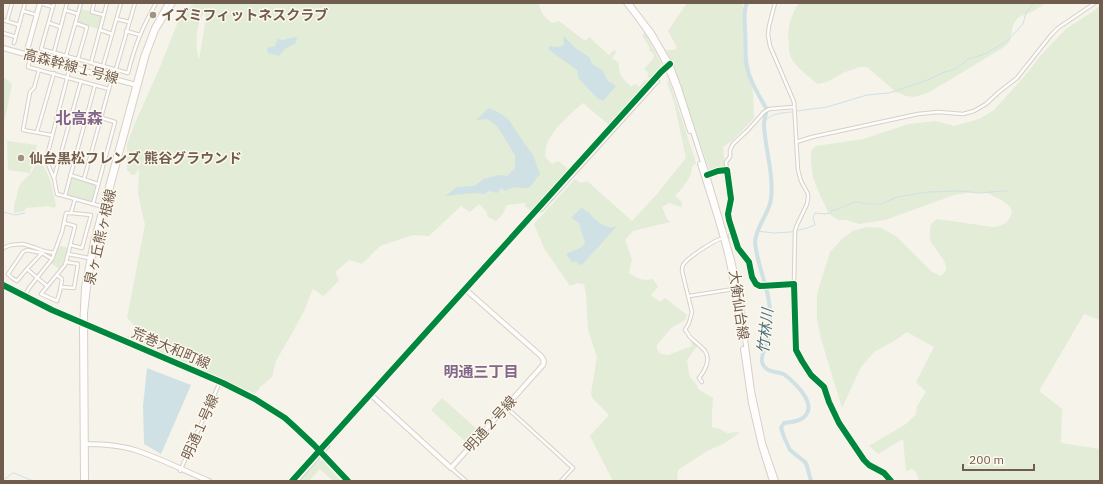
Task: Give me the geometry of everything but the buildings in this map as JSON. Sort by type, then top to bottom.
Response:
[{"type":"main road","points":[[26,54],[40,3]]},
{"type":"main road","name":"泉ヶ丘熊ヶ根線","points":[[137,85],[143,57],[149,39],[168,3]]},
{"type":"main road","name":"泉ヶ丘熊ヶ根線","points":[[86,481],[83,295],[89,258],[147,54],[156,30],[173,3]]},
{"type":"main road","name":"大衡仙台線","points":[[626,3],[648,32],[669,66],[725,244],[734,289],[751,403],[761,446],[772,481]]},
{"type":"main road","name":"大衡仙台線","points":[[629,3],[652,33],[679,88],[707,175],[732,260],[739,293],[752,392],[763,443],[776,481]]},
{"type":"main road","name":"高森幹線１号線","points":[[3,48],[137,85]]},
{"type":"main road","points":[[292,481],[320,452],[669,66]]},
{"type":"main road","name":"泉ヶ丘熊ヶ根線","points":[[83,324],[91,263],[104,207]]},
{"type":"main road","name":"荒巻大和町線","points":[[3,285],[83,324],[220,382],[255,399],[272,409],[296,428],[348,481]]},
{"type":"main road","name":"明通２号線","points":[[451,468],[543,365],[544,361],[541,356],[466,290]]},
{"type":"main road","points":[[371,395],[451,468]]},
{"type":"main road","points":[[85,446],[122,449],[150,458],[209,481]]},
{"type":"main road","name":"泉ヶ丘熊ヶ根線","points":[[83,481],[85,446]]},
{"type":"main road","points":[[296,481],[320,452]]},
{"type":"main road","points":[[181,470],[202,481]]},
{"type":"street","points":[[7,21],[12,3]]},
{"type":"street","points":[[14,43],[25,3]]},
{"type":"street","points":[[40,3],[53,7]]},
{"type":"street","points":[[54,3],[41,49],[128,73],[133,53],[140,35],[156,3]]},
{"type":"street","points":[[54,52],[67,3]]},
{"type":"street","points":[[66,56],[81,3]]},
{"type":"street","points":[[94,3],[92,12],[104,15]]},
{"type":"street","points":[[91,63],[107,3]]},
{"type":"street","points":[[103,66],[121,3]]},
{"type":"street","points":[[116,69],[135,3]]},
{"type":"street","points":[[775,3],[769,26],[769,40],[794,102],[798,170],[808,194],[807,204],[798,221],[795,231],[794,284],[796,350],[811,375],[824,387],[828,402],[839,423],[864,460],[869,465],[884,473],[891,481]]},
{"type":"street","points":[[796,142],[918,114],[938,112],[963,114],[974,112],[1017,78],[1058,28],[1095,3]]},
{"type":"street","points":[[65,10],[78,14]]},
{"type":"street","points":[[23,11],[36,15]]},
{"type":"street","points":[[116,19],[129,22]]},
{"type":"street","points":[[3,20],[19,25]]},
{"type":"street","points":[[49,23],[61,27]]},
{"type":"street","points":[[75,23],[87,27],[78,59]]},
{"type":"street","points":[[100,30],[112,34]]},
{"type":"street","points":[[126,31],[140,35]]},
{"type":"street","points":[[3,33],[16,37]]},
{"type":"street","points":[[58,63],[60,54]]},
{"type":"street","points":[[31,55],[28,66],[109,89]]},
{"type":"street","points":[[95,73],[97,64]]},
{"type":"street","points":[[70,66],[46,160],[54,178],[57,194],[104,207]]},
{"type":"street","points":[[39,70],[34,88],[30,92],[23,130],[52,135]]},
{"type":"street","points":[[37,132],[54,73]]},
{"type":"street","points":[[84,180],[112,78]]},
{"type":"street","points":[[54,178],[81,81]]},
{"type":"street","points":[[65,196],[95,85]]},
{"type":"street","points":[[794,107],[768,109],[732,145],[730,157],[726,162],[731,199],[728,214],[738,248],[749,262],[754,281],[760,286],[794,284]]},
{"type":"street","points":[[93,204],[115,122],[101,118]]},
{"type":"street","points":[[707,175],[718,171],[727,170]]},
{"type":"street","points":[[70,176],[98,184]]},
{"type":"street","points":[[71,213],[75,199]]},
{"type":"street","points":[[24,296],[52,259],[66,213],[91,215],[82,248],[70,245]]},
{"type":"street","points":[[57,275],[62,279],[57,301],[41,294],[66,262],[75,226],[64,223]]},
{"type":"street","points":[[730,236],[734,234]]},
{"type":"street","points":[[702,382],[699,378],[706,366],[707,354],[685,330],[692,312],[682,271],[686,261],[711,242],[720,239]]},
{"type":"street","points":[[3,248],[11,245],[23,244],[54,253]]},
{"type":"street","points":[[42,253],[17,281],[8,274],[23,252],[27,250],[42,253],[52,259]]},
{"type":"street","points":[[68,254],[89,258]]},
{"type":"street","points":[[61,287],[74,288],[78,264],[66,262]]},
{"type":"street","points":[[27,269],[47,286]]},
{"type":"street","points":[[688,296],[734,289]]},
{"type":"street","name":"明通１号線","points":[[181,470],[220,382]]},
{"type":"street","points":[[505,407],[573,468],[562,481]]},
{"type":"street","points":[[451,468],[466,481]]},
{"type":"green space","points":[[194,3],[538,3],[543,15],[552,23],[559,21],[585,41],[589,37],[609,55],[614,50],[616,52],[612,58],[619,63],[619,70],[622,76],[631,86],[636,84],[639,87],[646,79],[648,81],[609,125],[583,103],[557,128],[546,145],[545,157],[552,164],[558,161],[568,169],[531,211],[525,206],[526,203],[507,205],[502,215],[496,221],[488,217],[486,211],[479,204],[470,212],[461,206],[429,236],[413,235],[380,246],[362,264],[349,260],[335,272],[339,280],[327,293],[323,296],[313,289],[303,313],[276,361],[272,377],[260,387],[255,394],[197,368],[208,357],[207,355],[197,367],[186,364],[127,337],[140,331],[144,327],[138,329],[127,318],[145,225],[138,194],[139,168],[135,175],[132,175],[127,170],[127,144],[179,19]],"holes":[[[205,12],[206,18],[199,60],[197,49],[199,22]]]},
{"type":"green space","points":[[687,3],[743,3],[744,29],[753,93],[754,118],[733,140],[723,147],[725,168],[710,172],[674,66],[666,50],[675,50],[677,47],[668,31]]},
{"type":"green space","points":[[799,3],[1046,3],[1017,19],[1013,25],[1010,41],[1004,47],[928,93],[914,97],[896,92],[867,67],[860,67],[845,72],[827,82],[818,84],[810,78],[794,63],[789,53],[788,34],[790,23],[793,13]]},
{"type":"green space","points":[[1100,6],[1100,320],[1084,314],[1039,391],[1062,409],[1061,443],[1100,449],[1100,481],[919,481],[916,472],[912,469],[906,471],[903,439],[878,454],[869,446],[906,424],[916,414],[917,406],[926,392],[916,382],[934,347],[907,332],[874,352],[861,367],[842,408],[821,339],[817,320],[817,294],[830,252],[843,238],[853,231],[866,227],[881,228],[897,237],[932,272],[941,276],[945,272],[946,268],[945,263],[930,239],[930,227],[933,222],[937,219],[993,227],[1006,223],[1010,218],[1012,211],[1003,201],[987,193],[972,192],[954,195],[885,220],[859,224],[847,220],[839,220],[828,212],[813,178],[811,151],[816,146],[863,139],[909,124],[935,121],[954,126],[979,119],[994,110],[1029,71],[1041,55],[1066,29]]},
{"type":"green space","points":[[80,9],[101,15],[102,17],[99,29],[76,22]]},
{"type":"green space","points":[[645,33],[661,63],[660,68],[650,79],[647,76],[649,73],[644,69],[654,58],[654,55],[649,50],[650,48],[642,35]]},
{"type":"green space","points":[[3,78],[12,84],[3,125]]},
{"type":"green space","points":[[669,80],[696,163],[692,167],[692,171],[686,183],[675,196],[682,202],[681,207],[669,203],[662,207],[667,219],[670,222],[633,231],[625,240],[632,259],[629,273],[640,279],[653,279],[658,287],[651,295],[660,302],[665,298],[687,315],[685,320],[671,328],[657,345],[657,350],[661,354],[668,355],[692,346],[691,341],[686,335],[687,334],[698,345],[687,360],[690,376],[698,389],[713,398],[712,427],[727,433],[741,432],[723,444],[707,451],[678,470],[677,481],[613,481],[590,436],[609,415],[593,399],[591,394],[597,357],[588,330],[584,284],[578,283],[570,286],[544,248],[534,224],[575,179],[581,183],[587,181],[632,221],[657,194],[686,158],[674,102],[667,82]]},
{"type":"green space","name":"仙台黒松フレンズ 熊谷グラウンド","points":[[7,141],[37,145],[30,173],[8,170]]},
{"type":"green space","points":[[36,164],[43,165],[50,179],[56,206],[54,208],[48,206],[26,208],[24,211],[14,213],[14,205],[21,183],[31,173]]},
{"type":"green space","points":[[73,178],[96,185],[92,201],[90,202],[67,196],[66,194],[70,179]]},
{"type":"green space","points":[[58,245],[68,248],[63,263],[59,269],[51,263]]},
{"type":"green space","points":[[442,398],[479,431],[468,444],[431,410]]},
{"type":"green space","points":[[319,460],[322,460],[341,481],[333,481],[320,469],[309,481],[300,481]]},
{"type":"shaded area","points":[[563,35],[574,47],[589,57],[592,64],[602,70],[608,81],[616,86],[603,101],[597,98],[579,79],[577,70],[549,50],[549,46],[559,47],[564,45]]},
{"type":"shaded area","points":[[294,37],[297,38],[296,43],[285,49],[279,56],[268,53],[267,49],[275,46],[278,39],[283,40]]},
{"type":"shaded area","points":[[489,108],[509,120],[533,155],[540,174],[529,188],[514,187],[505,191],[502,188],[497,193],[488,191],[485,194],[473,193],[445,196],[457,187],[474,186],[484,179],[499,175],[507,176],[515,168],[515,155],[497,126],[488,119],[476,120]]},
{"type":"shaded area","points":[[582,207],[602,225],[613,228],[614,226],[616,227],[582,265],[572,262],[566,254],[582,247],[585,243],[579,223],[571,218]]},
{"type":"shaded area","points":[[147,368],[191,385],[161,454],[144,444],[143,406]]},
{"type":"waterway","name":"竹林川","points":[[747,3],[744,17],[747,68],[751,80],[766,108]]},
{"type":"waterway","points":[[797,111],[827,107],[867,95],[889,93],[956,69],[968,59],[985,54],[1010,38],[1023,24],[1026,13],[1034,3]]},
{"type":"waterway","points":[[765,121],[774,115],[792,112]]},
{"type":"waterway","name":"竹林川","points":[[766,113],[764,125],[772,190],[770,204],[756,236],[755,242],[758,261],[767,290],[770,310],[769,334],[763,353],[762,362],[769,371],[785,375],[799,388],[807,400],[808,412],[804,417],[797,421],[784,423],[781,428],[790,450],[805,462],[811,481]]},
{"type":"waterway","points":[[757,231],[774,233],[791,232],[807,228],[815,225],[813,218],[815,213],[831,213],[832,210],[836,210],[854,202],[881,204],[897,197],[928,192],[959,191],[980,193],[1007,191]]},
{"type":"waterway","points":[[3,212],[15,215],[25,213]]},
{"type":"waterway","points":[[3,479],[14,473],[33,481]]},
{"type":"cycle path","points":[[292,481],[661,72],[670,64]]},
{"type":"cycle path","points":[[707,175],[718,171],[727,170],[731,199],[728,214],[729,220],[738,248],[749,262],[752,277],[756,284],[760,286],[794,284],[796,350],[811,375],[824,387],[839,423],[864,460],[869,465],[884,473],[891,481]]},
{"type":"cycle path","points":[[3,285],[52,310],[223,383],[255,399],[285,418],[314,445],[348,481]]},
{"type":"place","name":"イズミフィットネスクラブ","points":[[153,15]]},
{"type":"place","name":"仙台黒松フレンズ 熊谷グラウンド","points":[[21,158]]},
{"type":"district","name":"北高森","points":[[79,118]]},
{"type":"district","name":"明通三丁目","points":[[481,371]]}]
